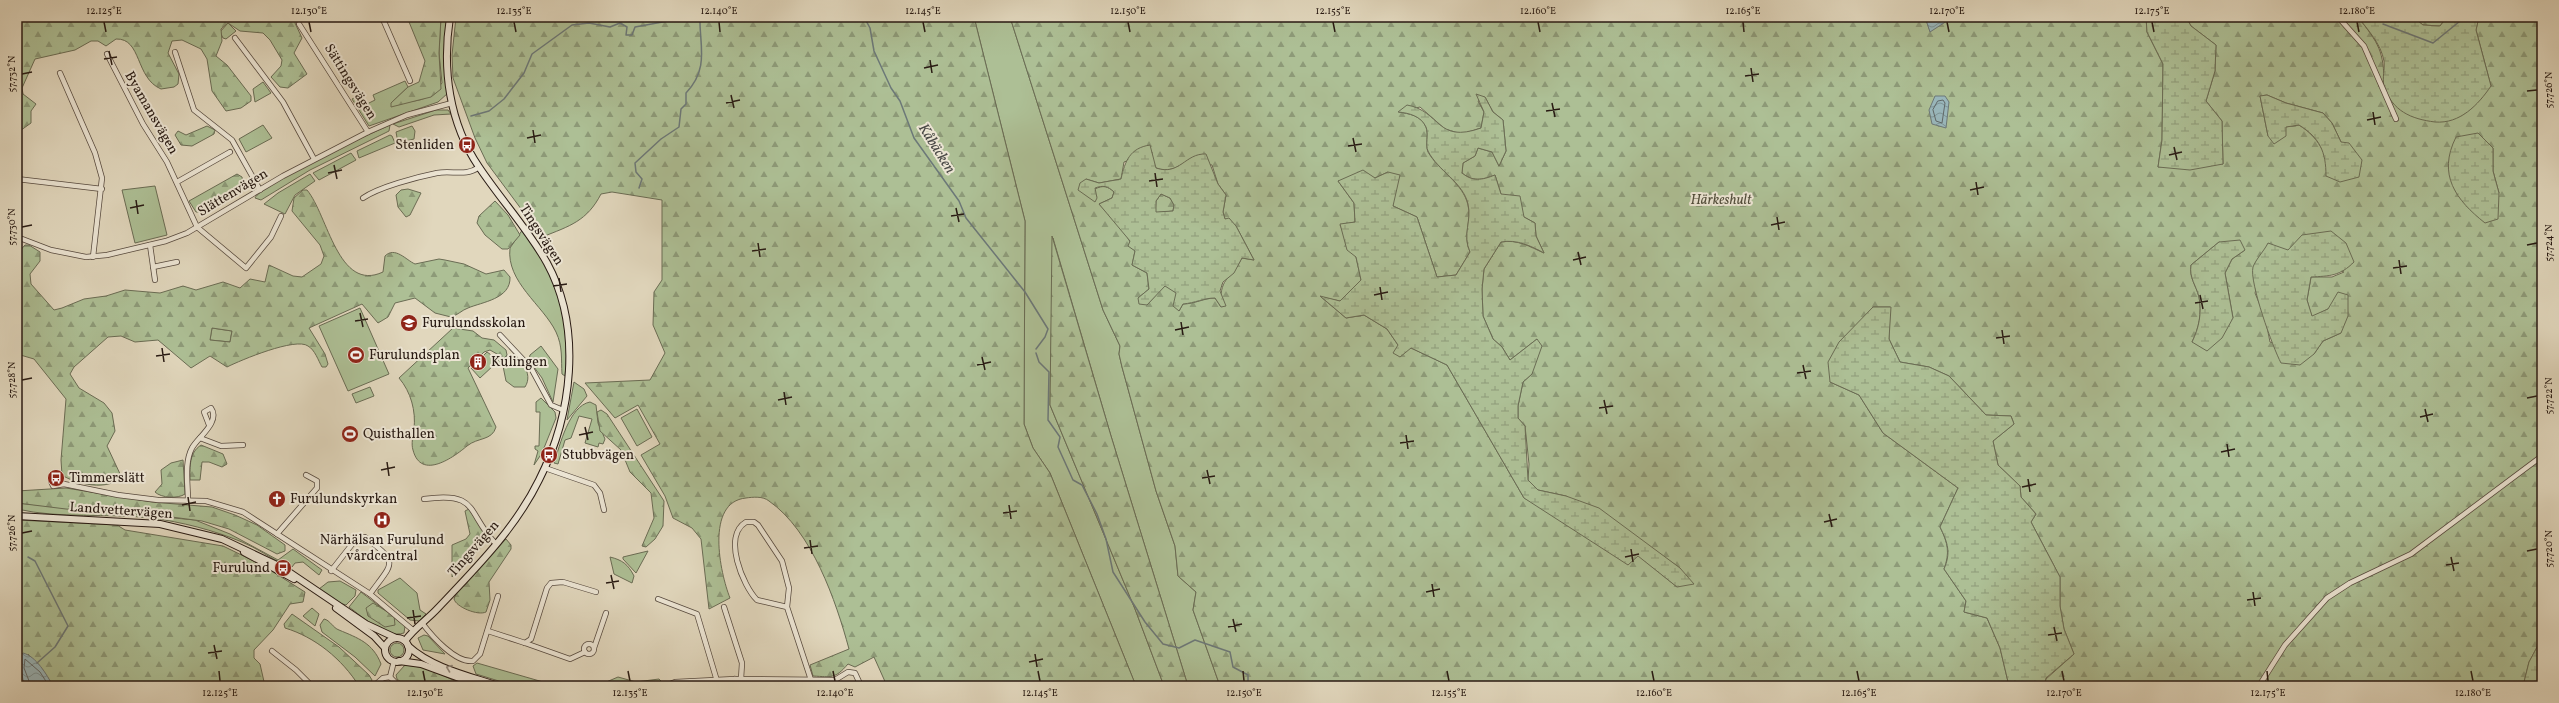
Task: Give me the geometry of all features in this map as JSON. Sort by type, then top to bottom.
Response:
[{"type":"street","points":[[382,17],[410,81]]},
{"type":"street","name":"Tingsvägen","points":[[404,640],[422,623],[496,544],[525,504],[545,468],[563,410],[569,372],[570,348],[566,319],[558,289],[548,265],[533,240],[479,167],[463,137],[452,103],[447,60],[450,17]]},
{"type":"street","points":[[2338,17],[2364,46],[2396,119]]},
{"type":"street","name":"Sättingsvägen","points":[[299,24],[368,132]]},
{"type":"street","points":[[235,38],[283,102],[314,159]]},
{"type":"street","points":[[175,52],[194,110],[232,140],[260,190]]},
{"type":"street","name":"Byamansvägen","points":[[106,54],[177,182],[197,227]]},
{"type":"street","points":[[60,73],[95,153],[100,170],[102,189],[93,257]]},
{"type":"street","name":"Slättenvägen","points":[[17,237],[70,256],[93,257],[176,238],[314,159],[368,132],[407,115],[452,103]]},
{"type":"street","points":[[177,182],[230,152]]},
{"type":"street","points":[[363,198],[420,177],[437,173],[468,173],[479,167]]},
{"type":"street","points":[[17,179],[102,189]]},
{"type":"street","points":[[197,227],[246,268],[271,237],[281,216]]},
{"type":"street","points":[[150,245],[155,280]]},
{"type":"street","points":[[153,267],[177,262]]},
{"type":"street","points":[[500,335],[531,368],[551,405],[563,410]]},
{"type":"street","points":[[188,501],[188,460],[191,450],[209,425]]},
{"type":"street","points":[[200,438],[221,446],[243,445]]},
{"type":"street","points":[[2259,686],[2285,645],[2326,598],[2350,583],[2411,554],[2542,456]]},
{"type":"street","points":[[545,468],[594,485],[600,493],[604,510]]},
{"type":"street","points":[[277,534],[317,488],[317,481],[306,475]]},
{"type":"street","points":[[64,484],[118,495],[188,501],[206,501],[237,510],[277,534],[331,571],[370,594],[414,631]]},
{"type":"street","points":[[424,499],[449,496],[462,500],[472,509],[496,544]]},
{"type":"street","name":"Landvettervägen","points":[[17,512],[30,517]]},
{"type":"street","name":"Landvettervägen","points":[[17,516],[160,524],[222,539],[274,563],[366,624],[396,638]]},
{"type":"street","points":[[787,607],[757,600],[743,582],[737,565],[736,550],[738,533],[746,522],[754,522],[758,526],[782,561],[789,588],[787,607],[812,686]]},
{"type":"street","name":"Landvettervägen","points":[[208,536],[296,580],[374,636],[385,648]]},
{"type":"street","points":[[331,571],[357,538],[365,537],[388,555],[391,561],[389,569],[370,594]]},
{"type":"street","points":[[527,642],[547,588],[551,583],[564,582],[596,592]]},
{"type":"street","points":[[422,623],[444,647],[468,662],[478,657],[488,631],[498,596]]},
{"type":"street","points":[[658,599],[697,614],[717,680]]},
{"type":"street","points":[[724,607],[742,663],[738,679]]},
{"type":"street","points":[[488,631],[527,642],[570,659],[585,652],[587,645],[594,648],[606,613]]},
{"type":"street","points":[[481,686],[421,664],[396,661],[386,656],[385,648],[388,641],[396,638],[404,640],[408,646],[420,656],[434,663],[499,686]]},
{"type":"street","points":[[390,677],[396,661],[407,656],[408,646]]},
{"type":"street","points":[[272,651],[296,670],[312,686]]},
{"type":"street","points":[[665,686],[675,682],[738,679],[835,680],[848,672],[854,672],[861,686]]},
{"type":"street","points":[[374,686],[382,678],[390,677]]},
{"type":"street","points":[[390,677],[399,686]]},
{"type":"street","points":[[738,679],[744,686]]},
{"type":"green space","points":[[17,17],[305,17],[296,20],[295,23],[302,38],[294,53],[307,74],[288,88],[280,87],[271,77],[281,66],[282,60],[270,40],[263,33],[240,31],[228,23],[221,29],[222,41],[216,56],[227,65],[251,96],[251,101],[241,108],[226,111],[212,91],[207,59],[201,49],[182,40],[172,41],[168,53],[179,74],[178,84],[174,87],[161,89],[153,84],[142,68],[135,51],[124,40],[116,39],[106,46],[98,41],[91,41],[75,50],[35,59],[22,88],[23,94],[36,104],[31,111],[31,123],[17,133]]},
{"type":"green space","points":[[407,17],[441,17],[439,53],[441,89],[431,97],[391,107],[391,103],[408,87],[419,82],[425,61]]},
{"type":"green space","points":[[441,17],[448,17],[444,53],[448,93],[438,102],[369,126],[352,99],[360,95],[365,105],[375,100],[373,95],[405,81],[408,87],[391,103],[420,100],[431,95],[442,83],[439,53]]},
{"type":"green space","points":[[456,17],[974,17],[1025,221],[1024,424],[1033,448],[1050,473],[1136,686],[887,686],[874,657],[855,667],[848,664],[840,672],[833,676],[813,676],[810,665],[849,649],[844,630],[829,589],[810,548],[798,530],[784,514],[767,499],[755,497],[733,502],[725,512],[720,525],[719,540],[723,572],[730,598],[709,609],[701,539],[692,528],[673,518],[665,496],[641,455],[660,444],[638,405],[615,418],[585,383],[650,380],[665,353],[653,325],[654,292],[662,280],[662,200],[612,192],[601,194],[596,203],[584,217],[569,226],[542,237],[487,163],[475,138],[453,78],[452,55]]},
{"type":"green space","points":[[974,17],[1010,17],[1103,310],[1120,346],[1119,354],[1122,367],[1156,491],[1175,546],[1178,576],[1196,592],[1193,610],[1220,686],[1188,686],[1111,436],[1053,238],[1050,405],[1135,609],[1164,686],[1136,686],[1050,473],[1033,448],[1024,424],[1025,221]]},
{"type":"green space","name":"Härkeshult","points":[[1010,17],[1925,17],[1930,31],[1953,17],[2146,17],[2147,32],[2163,64],[2162,140],[2158,167],[2223,164],[2222,121],[2206,101],[2215,71],[2216,45],[2191,26],[2186,17],[2358,17],[2371,34],[2379,48],[2383,64],[2384,85],[2491,86],[2476,30],[2479,17],[2542,17],[2542,638],[2529,662],[2523,686],[2044,686],[2046,679],[2074,654],[2064,629],[2060,606],[2060,577],[2031,522],[2036,514],[2021,497],[2020,486],[1998,465],[1993,441],[2014,424],[2011,416],[1986,415],[1949,376],[1929,367],[1900,362],[1889,339],[1890,307],[1873,307],[1830,382],[1859,395],[1883,433],[1958,488],[1940,527],[1945,538],[1947,548],[1947,558],[1944,569],[1966,601],[1964,612],[1987,618],[2000,648],[2009,686],[1220,686],[1193,610],[1196,592],[1178,576],[1175,546],[1156,491],[1122,367],[1119,354],[1120,346],[1103,310]],"holes":[[[2267,95],[2286,103],[2323,113],[2332,123],[2341,142],[2326,158],[2316,139],[2299,125],[2285,127],[2268,136],[2260,96]],[[1485,97],[1493,112],[1503,120],[1506,151],[1499,166],[1492,152],[1478,148],[1475,156],[1463,163],[1462,173],[1474,179],[1486,178],[1495,175],[1501,194],[1524,217],[1535,223],[1536,236],[1544,253],[1518,243],[1507,241],[1501,242],[1484,269],[1482,289],[1483,316],[1493,339],[1502,347],[1510,360],[1537,339],[1532,374],[1523,382],[1518,406],[1518,418],[1525,426],[1529,464],[1528,480],[1538,490],[1566,496],[1643,542],[1680,568],[1677,587],[1638,555],[1524,498],[1447,365],[1411,348],[1398,345],[1387,329],[1364,315],[1346,318],[1321,297],[1340,301],[1361,280],[1356,257],[1340,225],[1355,222],[1354,203],[1338,181],[1375,178],[1388,172],[1393,206],[1417,217],[1437,277],[1456,275],[1470,252],[1467,240],[1469,217],[1468,205],[1461,190],[1428,152],[1427,130],[1424,123],[1414,116],[1399,112],[1420,107],[1445,129],[1462,134],[1481,128],[1484,112],[1478,101]],[[2456,138],[2493,148],[2493,171],[2499,193]],[[1152,152],[1152,162],[1156,168],[1165,170],[1169,170],[1189,160],[1212,165],[1218,184],[1226,195],[1223,212],[1225,219],[1236,226],[1254,260],[1242,258],[1226,280],[1222,290],[1221,307],[1215,298],[1211,298],[1183,304],[1179,311],[1177,293],[1165,285],[1147,305],[1138,298],[1149,289],[1147,273],[1132,265],[1135,251],[1124,231],[1099,204],[1112,198],[1114,192],[1110,188],[1105,187],[1095,189],[1086,179],[1099,183],[1121,179],[1124,162]],[[2219,242],[2245,250],[2232,259],[2225,273],[2233,318],[2192,342],[2198,326],[2200,309],[2198,293],[2191,274],[2191,265]],[[2268,244],[2344,272],[2332,277],[2311,277],[2307,300],[2312,317],[2328,309],[2341,333],[2323,341],[2314,354],[2270,342],[2265,317],[2255,293]]]},
{"type":"green space","points":[[2146,17],[2186,17],[2191,26],[2216,45],[2215,71],[2206,101],[2222,121],[2223,164],[2190,170],[2158,167],[2162,140],[2163,64],[2147,32]]},
{"type":"green space","points":[[2358,17],[2371,17],[2385,21],[2383,17],[2413,17],[2423,25],[2440,26],[2447,17],[2479,17],[2476,30],[2491,86],[2468,112],[2452,120],[2435,122],[2410,116],[2397,108],[2388,95],[2383,83],[2384,61],[2380,49],[2374,38]]},
{"type":"green space","points":[[2413,17],[2447,17],[2440,26],[2423,25]]},
{"type":"green space","points":[[228,23],[236,31],[226,39],[223,38],[220,32]]},
{"type":"green space","points":[[263,82],[271,93],[255,102],[253,89]]},
{"type":"green space","points":[[1476,94],[1485,97],[1493,112],[1503,120],[1506,151],[1499,166],[1492,152],[1478,148],[1475,156],[1463,163],[1462,173],[1474,179],[1486,178],[1495,175],[1501,194],[1520,196],[1524,217],[1535,223],[1536,236],[1544,253],[1518,242],[1501,242],[1484,269],[1482,289],[1483,316],[1493,339],[1502,347],[1510,360],[1537,339],[1542,346],[1532,374],[1523,382],[1518,406],[1518,418],[1525,426],[1528,480],[1538,490],[1566,496],[1599,508],[1680,568],[1694,584],[1677,587],[1638,556],[1628,565],[1524,498],[1447,365],[1411,348],[1400,357],[1393,353],[1398,345],[1387,329],[1364,315],[1346,318],[1320,296],[1340,301],[1361,280],[1356,257],[1347,250],[1340,224],[1355,222],[1354,203],[1338,181],[1363,170],[1375,178],[1388,172],[1400,175],[1393,206],[1417,217],[1437,277],[1456,275],[1470,252],[1467,239],[1469,216],[1468,204],[1461,189],[1438,165],[1428,151],[1427,130],[1424,123],[1414,116],[1398,112],[1407,105],[1418,108],[1427,113],[1440,125],[1447,129],[1455,132],[1466,132],[1481,128],[1484,112]]},
{"type":"green space","points":[[2267,95],[2286,103],[2323,113],[2332,123],[2341,142],[2349,143],[2362,160],[2359,177],[2340,182],[2326,176],[2325,160],[2320,146],[2312,135],[2299,125],[2286,127],[2286,136],[2274,144],[2268,136],[2260,96]]},
{"type":"green space","points":[[436,110],[448,110],[451,114],[434,115],[399,127],[393,124]]},
{"type":"green space","points":[[263,125],[272,138],[246,152],[239,139]]},
{"type":"green space","points":[[390,125],[389,131],[310,170],[261,200],[255,198],[261,191],[295,171]]},
{"type":"green space","points":[[207,126],[215,130],[214,134],[192,146],[181,145],[175,135],[178,131],[186,135]]},
{"type":"green space","points":[[412,126],[415,131],[414,139],[398,143],[396,132]]},
{"type":"green space","points":[[2478,133],[2493,148],[2493,171],[2499,193],[2498,219],[2485,223],[2458,196],[2452,186],[2448,163],[2456,137]]},
{"type":"green space","points":[[390,135],[395,143],[359,158],[357,151]]},
{"type":"green space","points":[[1150,145],[1156,168],[1164,170],[1177,167],[1193,157],[1206,154],[1218,184],[1226,195],[1223,212],[1225,219],[1229,218],[1236,226],[1254,260],[1242,258],[1234,273],[1223,282],[1220,291],[1226,306],[1221,307],[1215,298],[1211,298],[1183,304],[1179,311],[1173,306],[1176,293],[1165,286],[1147,305],[1139,304],[1138,298],[1149,289],[1147,273],[1132,265],[1135,251],[1128,246],[1130,241],[1099,204],[1112,198],[1114,192],[1110,188],[1095,188],[1097,198],[1095,202],[1078,190],[1080,183],[1086,179],[1099,183],[1121,179],[1124,167],[1130,156],[1133,152]],"holes":[[[1161,194],[1170,198],[1174,205],[1173,211],[1156,212],[1156,201]]]},
{"type":"green space","points":[[351,153],[356,160],[319,180],[313,173]]},
{"type":"green space","points":[[237,174],[242,177],[244,187],[242,191],[201,212],[196,212],[189,201]]},
{"type":"green space","points":[[310,174],[315,181],[295,195],[285,214],[264,204],[278,193]]},
{"type":"green space","points":[[155,186],[167,235],[135,243],[122,190]]},
{"type":"green space","points":[[408,189],[421,193],[410,215],[406,217],[398,207],[396,195],[401,190]]},
{"type":"green space","points":[[303,190],[307,190],[336,248],[345,262],[355,272],[368,276],[383,272],[385,256],[393,252],[415,264],[439,259],[464,264],[486,274],[504,270],[510,277],[509,284],[501,295],[466,309],[451,317],[435,313],[415,298],[395,303],[388,317],[378,323],[362,304],[309,328],[325,354],[328,364],[326,367],[322,367],[310,348],[302,344],[292,344],[268,350],[227,367],[210,356],[191,368],[158,340],[135,342],[121,336],[108,337],[74,367],[70,374],[79,388],[104,403],[112,413],[115,431],[107,446],[121,476],[116,481],[109,484],[92,485],[75,481],[62,475],[61,460],[66,399],[34,359],[17,354],[17,254],[25,245],[29,245],[40,252],[40,261],[30,274],[31,284],[54,310],[84,299],[106,296],[125,290],[160,293],[183,286],[196,290],[223,282],[240,288],[250,279],[265,282],[269,265],[293,276],[302,277],[321,264],[324,256],[320,245],[292,211],[294,198]],"holes":[[[212,328],[232,331],[230,342],[210,340]]]},
{"type":"green space","points":[[1161,194],[1170,198],[1174,205],[1173,211],[1155,213],[1156,201]]},
{"type":"green space","points":[[495,201],[508,215],[520,235],[508,249],[502,249],[485,235],[477,223],[479,216]]},
{"type":"green space","points":[[523,229],[535,245],[544,262],[559,298],[566,337],[565,376],[562,374],[561,348],[556,332],[543,312],[519,282],[510,260],[510,248]]},
{"type":"green space","points":[[2331,231],[2346,243],[2354,262],[2339,273],[2311,277],[2307,300],[2312,316],[2328,309],[2338,292],[2348,295],[2348,316],[2341,333],[2323,341],[2314,354],[2300,365],[2281,363],[2258,300],[2253,267],[2268,243],[2288,250],[2302,235]]},
{"type":"green space","points":[[1052,236],[1111,436],[1188,686],[1164,686],[1135,609],[1050,405]]},
{"type":"green space","points":[[2240,240],[2245,250],[2232,259],[2225,273],[2233,318],[2222,338],[2207,351],[2192,342],[2198,326],[2200,309],[2198,293],[2191,274],[2191,265],[2219,242]]},
{"type":"green space","points":[[1873,307],[1891,307],[1889,339],[1900,362],[1929,367],[1949,376],[1986,415],[2011,416],[2014,424],[1993,441],[1998,465],[2020,486],[2021,497],[2036,514],[2031,522],[2060,577],[2060,606],[2064,629],[2074,654],[2046,678],[2044,686],[2009,686],[2000,648],[1987,618],[1964,612],[1966,601],[1944,569],[1948,548],[1940,527],[1958,488],[1883,433],[1859,395],[1830,382],[1828,362],[1839,342]]},
{"type":"green space","name":"Furulundsplan","points":[[360,308],[389,374],[348,391],[319,326]]},
{"type":"green space","points":[[212,328],[232,331],[230,342],[210,340]]},
{"type":"green space","points":[[453,328],[473,331],[482,338],[494,340],[506,350],[507,355],[504,358],[490,350],[484,352],[468,368],[496,427],[491,435],[471,443],[454,456],[438,464],[423,464],[417,459],[412,448],[414,415],[412,402],[407,389],[399,378]]},
{"type":"green space","points":[[541,346],[558,369],[553,402],[542,378],[529,360],[530,355]]},
{"type":"green space","points":[[487,352],[501,362],[497,367],[494,365],[480,378],[471,368]]},
{"type":"green space","points":[[507,355],[512,356],[521,362],[527,371],[528,376],[525,387],[514,387],[506,381],[503,366]]},
{"type":"green space","points":[[574,382],[584,389],[587,396],[567,420]]},
{"type":"green space","points":[[370,387],[374,396],[356,403],[352,394]]},
{"type":"green space","points":[[541,398],[555,412],[556,418],[542,453],[534,465],[538,451],[535,449],[535,446],[539,446],[540,412],[536,412],[536,402]]},
{"type":"green space","points":[[590,402],[596,405],[598,423],[605,439],[603,444],[599,443],[598,447],[585,443],[592,419],[579,416],[571,438],[565,440],[558,464],[554,463],[562,437],[571,418],[583,405]]},
{"type":"green space","points":[[637,409],[652,437],[637,446],[621,418]]},
{"type":"green space","points":[[601,410],[607,414],[664,501],[663,526],[655,539],[646,547],[642,546],[654,518],[651,493],[630,472],[621,450],[600,431],[597,412]]},
{"type":"green space","points":[[201,445],[223,454],[227,464],[222,467],[209,462],[202,462],[200,480],[190,480],[190,465],[192,456]]},
{"type":"green space","points":[[183,460],[185,494],[178,497],[170,497],[161,496],[155,492],[162,484],[161,470],[171,463]]},
{"type":"green space","points":[[66,488],[152,502],[212,507],[257,525],[285,545],[285,551],[277,554],[229,529],[202,521],[164,516],[66,509],[17,503],[17,491]]},
{"type":"green space","points":[[17,503],[195,520],[230,534],[278,560],[293,549],[322,570],[319,575],[303,562],[295,563],[292,567],[285,565],[242,542],[209,530],[186,524],[151,518],[67,515],[33,512],[17,509]]},
{"type":"green space","points":[[469,509],[485,533],[482,546],[452,577],[452,545],[466,539],[470,534],[465,511]]},
{"type":"green space","points":[[17,520],[117,525],[125,530],[223,546],[262,565],[305,592],[303,602],[290,604],[273,630],[254,650],[254,658],[260,664],[265,686],[53,686],[43,670],[28,654],[23,680],[28,686],[17,686]]},
{"type":"green space","points":[[506,539],[511,545],[511,549],[489,582],[490,600],[486,612],[478,613],[463,608],[454,599],[457,591]]},
{"type":"green space","points":[[648,551],[636,573],[623,559],[623,557]]},
{"type":"green space","points":[[610,557],[621,561],[629,568],[634,576],[632,583],[614,574]]},
{"type":"green space","points":[[400,578],[417,593],[420,610],[426,614],[419,621],[410,620],[378,593],[378,590]]},
{"type":"green space","points":[[340,581],[356,590],[355,596],[346,605],[339,603],[319,589],[328,582]]},
{"type":"green space","points":[[361,592],[405,626],[404,633],[389,633],[382,630],[349,607]]},
{"type":"green space","points":[[373,603],[394,616],[395,625],[385,627],[368,616],[366,608]]},
{"type":"green space","points":[[312,608],[319,614],[315,626],[303,616]]},
{"type":"green space","points":[[292,614],[339,647],[369,675],[372,680],[369,686],[359,686],[336,658],[317,643],[285,628],[284,624]]},
{"type":"green space","points":[[324,619],[337,629],[364,642],[374,651],[381,664],[375,676],[355,657],[322,632],[320,625]]},
{"type":"green space","points":[[424,635],[428,636],[445,654],[423,650],[418,638]]},
{"type":"green space","points":[[2542,638],[2542,686],[2523,686],[2529,662]]},
{"type":"green space","points":[[394,643],[400,643],[404,647],[404,653],[400,657],[394,657],[390,653],[390,647]]},
{"type":"green space","points":[[477,663],[557,686],[515,686],[476,674],[473,666]]},
{"type":"green space","points":[[405,665],[427,668],[466,686],[406,686],[397,679],[396,675]]},
{"type":"green space","points":[[618,677],[636,682],[659,679],[662,682],[658,686],[597,686]]},
{"type":"water","points":[[1925,17],[1953,17],[1930,32]]},
{"type":"water","points":[[1935,96],[1945,96],[1949,102],[1946,128],[1932,124],[1929,110]]},
{"type":"water","points":[[23,653],[37,662],[53,686],[28,686],[23,680],[19,657]]},
{"type":"waterway","points":[[471,116],[489,111],[504,99],[524,73],[532,54],[572,25],[589,23],[610,27],[620,23],[627,27],[626,35],[632,35],[635,27],[690,17]]},
{"type":"waterway","points":[[639,188],[642,179],[636,172],[635,163],[661,139],[679,127],[681,109],[686,104],[686,93],[698,74],[702,56],[700,17]]},
{"type":"waterway","name":"Kåbäcken","points":[[864,17],[870,28],[874,51],[891,88],[900,101],[914,138],[959,201],[966,218],[1025,292],[1048,329],[1045,337],[1036,349]]},
{"type":"waterway","points":[[2383,24],[2433,43],[2465,17]]},
{"type":"waterway","points":[[1036,353],[1039,362],[1049,372],[1048,420],[1060,437],[1058,447],[1073,480],[1082,485],[1097,514],[1106,539],[1113,572],[1145,622],[1163,644],[1179,648],[1195,640],[1230,652],[1233,667],[1248,675],[1248,686]]},
{"type":"waterway","points":[[17,552],[21,554]]},
{"type":"waterway","points":[[28,557],[35,561],[68,626],[55,647],[37,663]]},
{"type":"waterway","points":[[2542,662],[2538,666],[2542,674]]},
{"type":"waterway","points":[[2537,686],[2542,677]]},
{"type":"place","name":"Stenliden","points":[[467,145]]},
{"type":"place","name":"Furulundsskolan","points":[[409,323]]},
{"type":"place","name":"Furulundsplan","points":[[356,355]]},
{"type":"place","name":"Kulingen","points":[[478,362]]},
{"type":"place","name":"Quisthallen","points":[[350,434]]},
{"type":"place","name":"Stubbvägen","points":[[549,455]]},
{"type":"place","name":"Timmerslätt","points":[[56,478]]},
{"type":"place","name":"Furulundskyrkan","points":[[277,499]]},
{"type":"place","name":"Närhälsan Furulund vårdcentral","points":[[382,520]]},
{"type":"place","name":"Furulund","points":[[283,568]]}]
